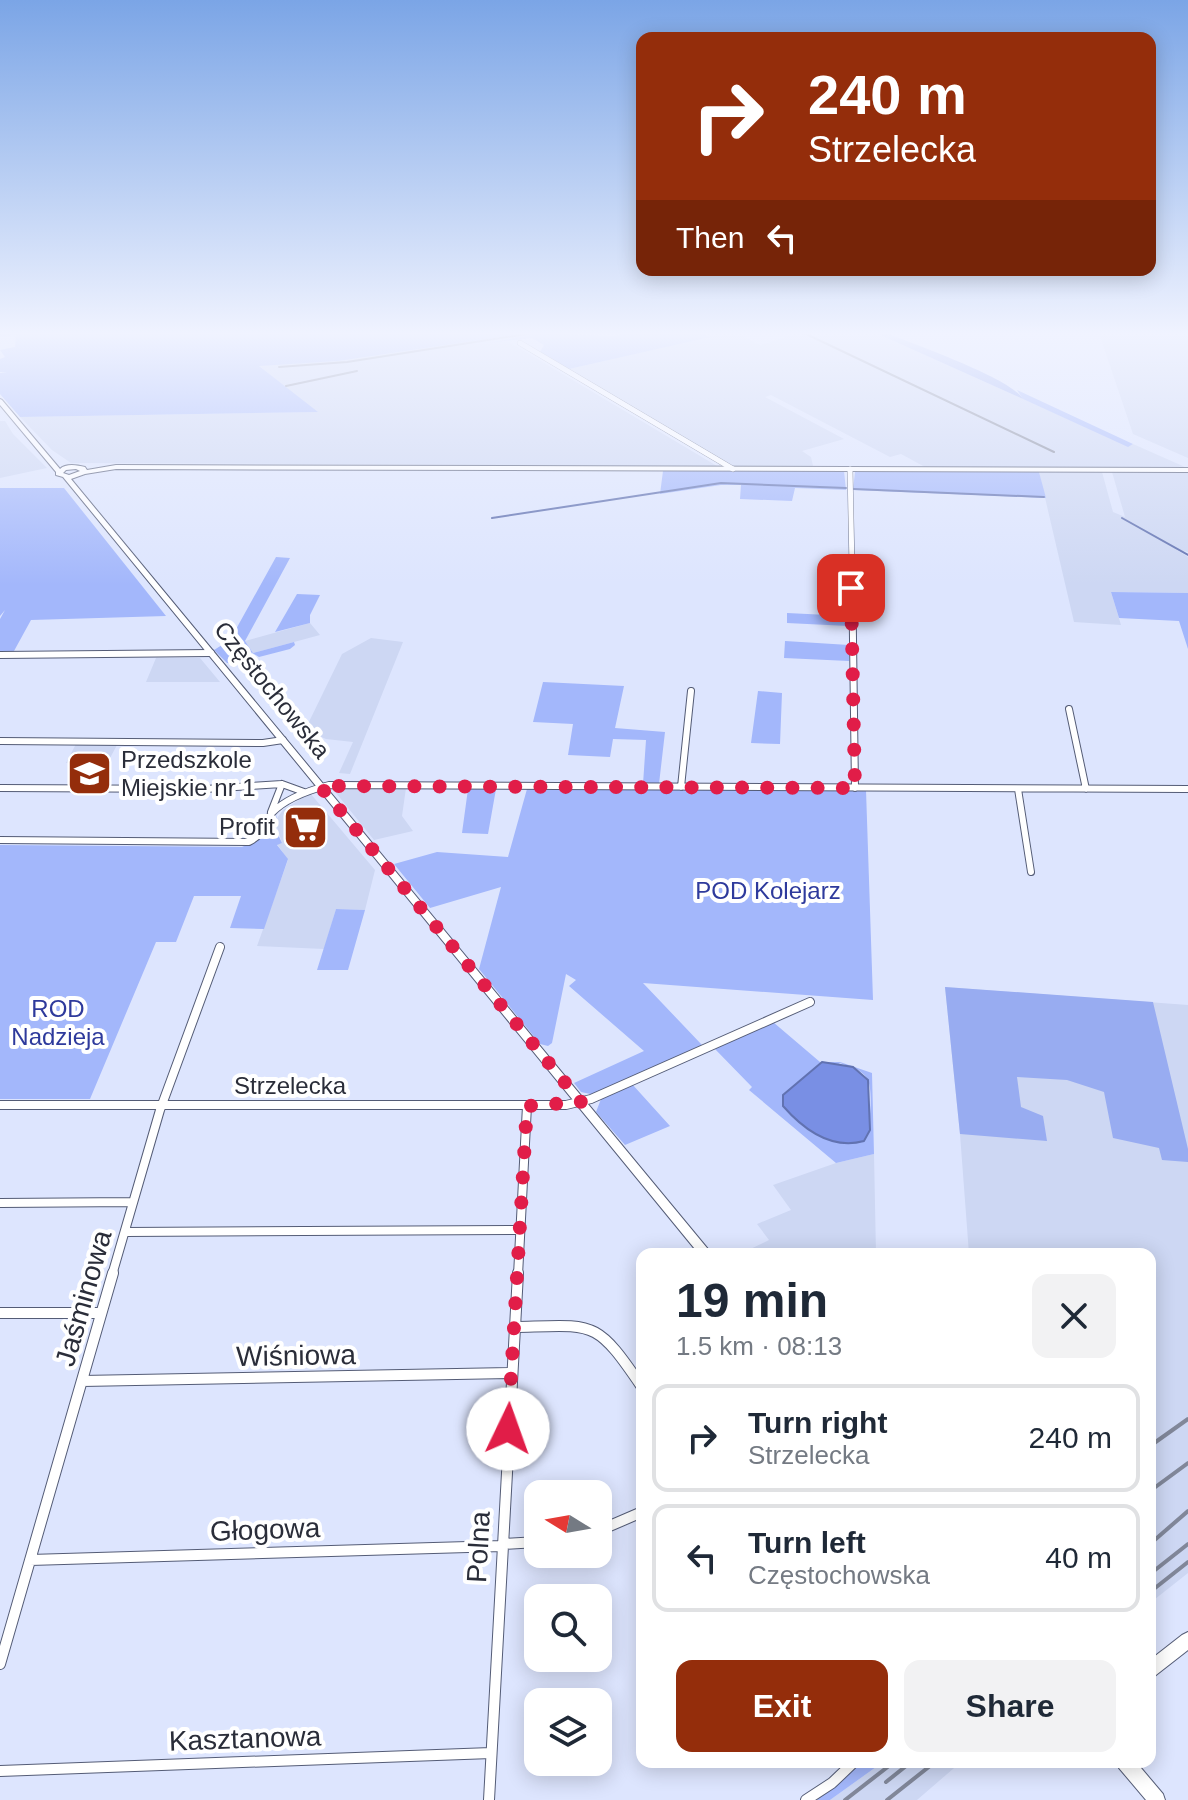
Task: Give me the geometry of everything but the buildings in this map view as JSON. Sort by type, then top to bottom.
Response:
[{"type":"main road","points":[[14,417],[58,471],[72,467]]},
{"type":"main road","points":[[49,459],[80,472]]},
{"type":"main road","points":[[66,477],[116,467],[1188,470]]},
{"type":"main road","name":"Częstochowska","points":[[58,471],[701,1248]]},
{"type":"main road","points":[[76,491],[80,472]]},
{"type":"main road","points":[[1156,1665],[1188,1640]]},
{"type":"main road","points":[[1130,1768],[1157,1800]]},
{"type":"street","points":[[645,417],[733,469]]},
{"type":"street","points":[[850,469],[855,788]]},
{"type":"street","points":[[0,655],[211,653]]},
{"type":"street","points":[[681,787],[691,691]]},
{"type":"street","points":[[1069,709],[1086,789]]},
{"type":"street","points":[[0,741],[263,743],[283,740]]},
{"type":"street","points":[[0,788],[205,789],[282,784],[304,792]]},
{"type":"street","points":[[0,840],[243,843],[262,835],[282,784]]},
{"type":"street","points":[[271,814],[304,792],[320,786],[1188,789]]},
{"type":"street","points":[[1018,789],[1031,872]]},
{"type":"street","name":"Jaśminowa","points":[[0,1664],[161,1106],[220,947]]},
{"type":"street","name":"Strzelecka","points":[[0,1105],[527,1106],[581,1102],[810,1002]]},
{"type":"street","name":"Polna","points":[[489,1800],[527,1106]]},
{"type":"street","points":[[0,1203],[133,1202]]},
{"type":"street","points":[[125,1232],[518,1230]]},
{"type":"street","points":[[0,1313],[101,1313]]},
{"type":"street","points":[[514,1327],[583,1327],[595,1330],[609,1341],[636,1379]]},
{"type":"street","name":"Wiśniowa","points":[[82,1381],[511,1373]]},
{"type":"street","points":[[612,1525],[636,1515]]},
{"type":"street","name":"Głogowa","points":[[30,1560],[524,1543]]},
{"type":"street","name":"Kasztanowa","points":[[0,1771],[491,1753]]},
{"type":"street","points":[[806,1800],[848,1768]]},
{"type":"shaded area","points":[[20,417],[635,417],[717,466],[71,463],[52,450]]},
{"type":"shaded area","points":[[650,417],[803,417],[844,439],[802,451],[811,457],[813,466],[732,466]]},
{"type":"shaded area","points":[[813,417],[1063,417],[1185,467],[925,467],[901,454],[890,457]]},
{"type":"shaded area","points":[[1127,417],[1188,417],[1188,458],[1133,434]]},
{"type":"shaded area","points":[[0,421],[5,421],[13,434],[47,468],[0,478]]},
{"type":"shaded area","points":[[1188,471],[1188,552],[1175,549],[1188,557],[1188,593],[1111,592],[1121,625],[1074,622],[1039,472],[1102,472],[1113,512],[1125,517],[1112,472]]},
{"type":"shaded area","points":[[310,623],[320,635],[253,653],[245,641]]},
{"type":"shaded area","points":[[371,638],[403,642],[350,774],[339,773],[353,742],[326,739],[305,730],[342,654]]},
{"type":"shaded area","points":[[156,658],[200,658],[220,682],[146,682]]},
{"type":"shaded area","name":"Przedszkole Miejskie nr 1","points":[[76,744],[117,745],[95,786],[73,786],[85,764],[66,763]]},
{"type":"shaded area","points":[[332,788],[406,788],[402,816],[413,831],[374,840]]},
{"type":"shaded area","points":[[310,793],[375,870],[365,910],[336,909],[324,949],[257,946],[288,860],[277,844],[282,843],[275,821],[283,810]]},
{"type":"shaded area","points":[[945,987],[1188,1005],[1188,1573],[1156,1598],[1156,1248],[969,1248]]},
{"type":"shaded area","points":[[945,987],[1153,1002],[1188,1149],[1188,1162],[1162,1160],[1159,1148],[1113,1138],[1104,1092],[1067,1080],[1017,1077],[1021,1107],[1043,1116],[1047,1141],[960,1134]]},
{"type":"shaded area","points":[[822,1062],[853,1067],[868,1080],[870,1130],[864,1141],[840,1143],[819,1136],[783,1106],[783,1095]]},
{"type":"shaded area","points":[[874,1154],[876,1248],[752,1248],[769,1240],[757,1224],[791,1210],[773,1185],[836,1163]]},
{"type":"shaded area","points":[[875,1768],[954,1768],[917,1800],[830,1800]]},
{"type":"green space","points":[[1062,417],[1075,417],[1133,444],[1128,447]]},
{"type":"green space","points":[[663,471],[844,471],[846,490],[795,488],[792,501],[740,499],[741,485],[660,494]]},
{"type":"green space","points":[[855,472],[1039,472],[1046,498],[853,490]]},
{"type":"green space","points":[[0,488],[64,488],[166,616],[31,620],[14,651],[0,651],[0,619],[5,610],[0,616]]},
{"type":"green space","points":[[276,557],[290,558],[245,641],[253,653],[294,642],[295,645],[259,657],[246,649],[241,650],[249,659],[237,664],[227,663],[214,650],[230,640]]},
{"type":"green space","points":[[1111,592],[1188,593],[1188,649],[1179,621],[1119,618]]},
{"type":"green space","points":[[297,594],[320,595],[310,615],[310,623],[275,632]]},
{"type":"green space","points":[[787,613],[848,616],[848,626],[787,623]]},
{"type":"green space","points":[[785,641],[849,645],[849,661],[784,658]]},
{"type":"green space","points":[[543,682],[624,686],[615,728],[665,732],[659,784],[643,784],[646,740],[613,739],[610,757],[568,755],[573,724],[533,722]]},
{"type":"green space","points":[[758,691],[782,693],[780,744],[751,743]]},
{"type":"green space","points":[[468,789],[496,789],[488,834],[462,833]]},
{"type":"green space","name":"POD Kolejarz","points":[[527,789],[866,790],[873,1000],[643,983],[702,1045],[595,1095],[581,1092],[574,1083],[644,1051],[569,986],[576,980],[566,974],[552,1043],[548,1046],[540,1044],[479,969],[501,887],[430,908],[394,864],[437,852],[508,857]]},
{"type":"green space","name":"ROD Nadzieja","points":[[277,815],[274,826],[282,843],[277,845],[288,859],[264,929],[230,928],[241,896],[194,896],[176,942],[156,942],[90,1099],[0,1099],[0,845],[242,847],[265,836]]},
{"type":"green space","points":[[336,909],[365,910],[348,970],[317,970]]},
{"type":"green space","points":[[773,1022],[820,1062],[840,1062],[872,1073],[874,1154],[836,1163],[749,1090],[752,1087],[714,1048]],"holes":[[[840,1063],[862,1072],[869,1084],[870,1110],[864,1141],[841,1143],[819,1136],[783,1106]]]},
{"type":"green space","points":[[632,1084],[670,1126],[625,1145],[596,1112],[601,1099]]},
{"type":"green space","points":[[856,1768],[875,1768],[830,1800],[817,1800]]},
{"type":"waterway","points":[[492,518],[721,483],[846,488]]},
{"type":"waterway","points":[[854,489],[1044,497]]},
{"type":"waterway","points":[[1122,518],[1188,555]]},
{"type":"railway","points":[[980,417],[1054,452]]},
{"type":"railway","points":[[1156,1442],[1188,1419]]},
{"type":"railway","points":[[1156,1487],[1188,1463]]},
{"type":"railway","points":[[1156,1539],[1188,1511]]},
{"type":"railway","points":[[1156,1569],[1188,1544]]},
{"type":"railway","points":[[1156,1587],[1188,1562]]},
{"type":"railway","points":[[845,1800],[886,1768]]},
{"type":"railway","points":[[886,1782],[904,1768]]},
{"type":"railway","points":[[887,1800],[927,1768]]},
{"type":"place","name":"Przedszkole Miejskie nr 1","points":[[90,774]]},
{"type":"place","name":"Profit","points":[[306,827]]},
{"type":"route","points":[[508,1429],[527,1106],[562,1106],[581,1102],[320,786],[855,788],[851,588]]}]
